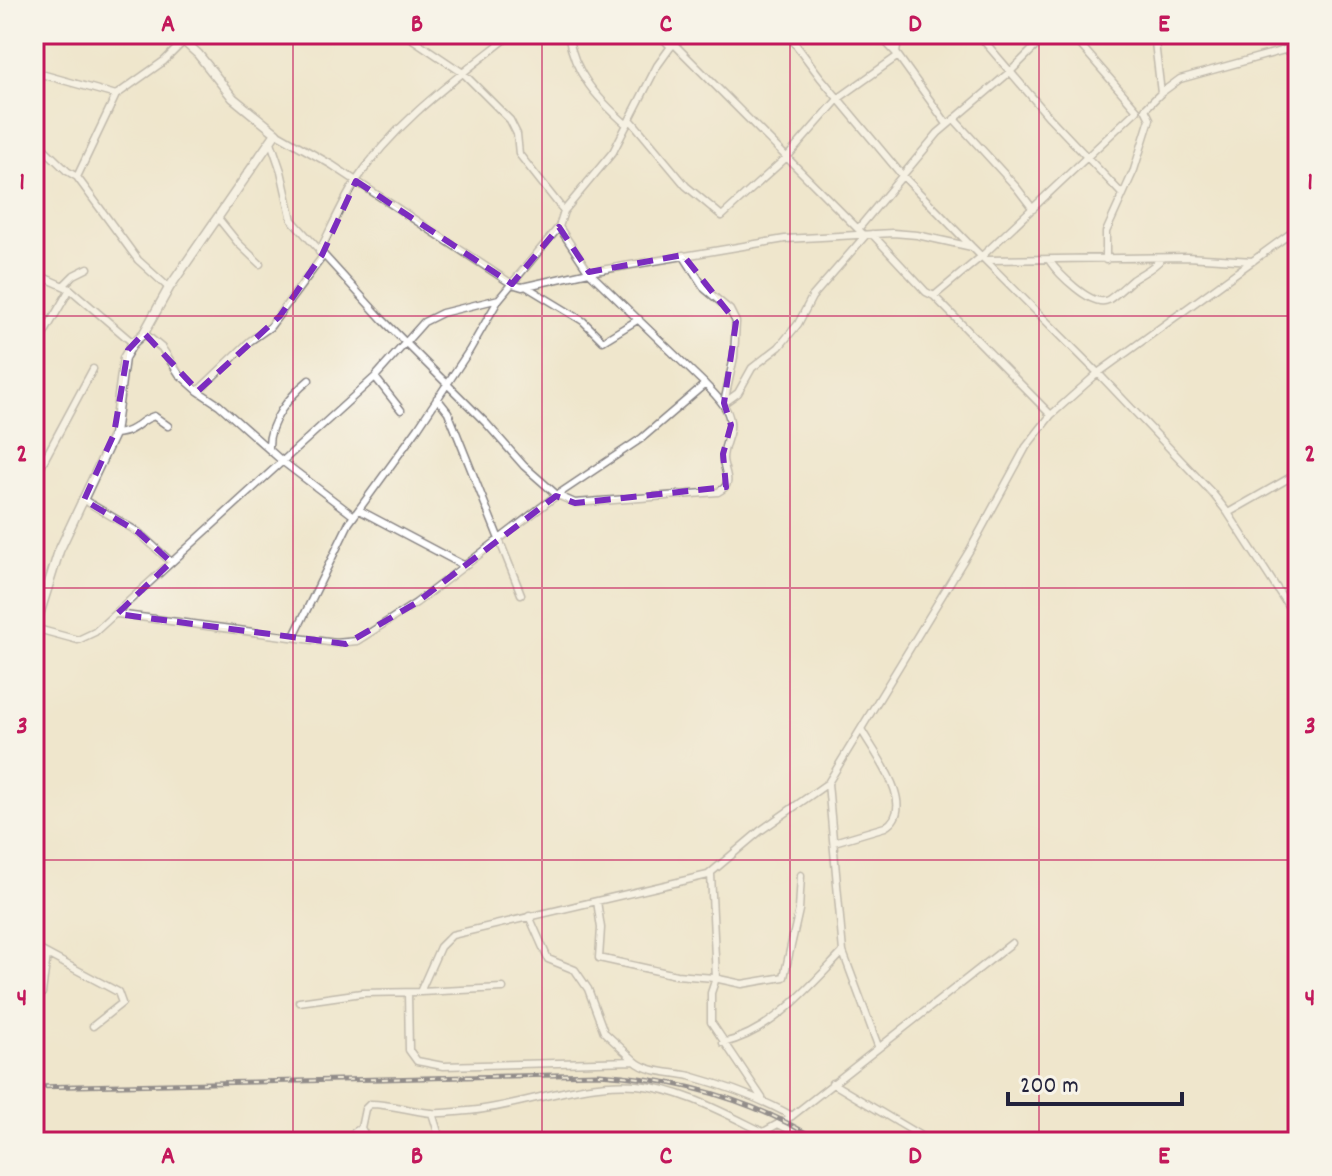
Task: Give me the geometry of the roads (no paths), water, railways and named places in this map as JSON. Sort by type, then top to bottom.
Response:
[{"type":"street","points":[[176,34],[188,38],[233,98],[276,133],[356,181],[512,284],[527,287],[583,321],[603,341],[639,319]]},
{"type":"street","points":[[405,34],[463,73],[510,120],[517,134],[519,154],[564,211]]},
{"type":"street","points":[[198,391],[280,316],[321,254],[356,181],[416,111],[512,34]]},
{"type":"street","points":[[568,34],[578,70],[592,90],[628,122],[686,186],[722,216],[788,156],[839,98],[897,55],[899,34]]},
{"type":"street","points":[[659,34],[788,156],[858,229],[869,235],[926,292],[934,296],[1051,415]]},
{"type":"street","points":[[294,636],[340,540],[357,513],[447,384],[499,299],[559,227],[564,211],[613,152],[657,66],[680,34]]},
{"type":"street","points":[[788,34],[901,174],[1098,373],[1228,513],[1298,621]]},
{"type":"street","points":[[878,34],[947,124]]},
{"type":"street","points":[[978,34],[1049,117],[1122,194]]},
{"type":"street","points":[[858,229],[901,174],[947,124],[1011,71],[1048,34]]},
{"type":"street","points":[[1071,34],[1150,119],[1134,170],[1106,232],[1106,260]]},
{"type":"street","points":[[1154,34],[1161,93]]},
{"type":"street","points":[[1284,34],[1294,58],[1298,86]]},
{"type":"street","points":[[77,177],[116,95],[139,81],[188,38]]},
{"type":"street","points":[[934,296],[984,258],[1088,157],[1180,79],[1288,49]]},
{"type":"street","points":[[34,72],[116,95]]},
{"type":"street","points":[[954,119],[1033,209]]},
{"type":"street","points":[[276,133],[169,288],[144,333],[124,358],[114,434],[59,551],[34,629],[78,640],[95,632],[375,377],[433,316],[499,299]]},
{"type":"street","points":[[34,139],[77,177],[138,260],[169,288]]},
{"type":"street","points":[[271,142],[291,217],[321,254],[524,466],[557,495],[575,503],[723,490],[729,483],[723,454],[731,425],[724,403],[589,272],[559,227]]},
{"type":"street","points":[[218,218],[260,264]]},
{"type":"street","points":[[420,992],[440,947],[448,938],[708,875],[760,831],[828,783],[971,548],[1026,447],[1051,415],[1098,373],[1298,228]]},
{"type":"street","points":[[724,403],[738,393],[752,368],[779,347],[798,324],[812,297],[869,235]]},
{"type":"street","points":[[527,287],[589,272],[785,239],[917,235],[972,247]]},
{"type":"street","points":[[683,255],[705,289],[730,310],[736,322],[734,357],[724,403]]},
{"type":"street","points":[[984,258],[1253,261]]},
{"type":"street","points":[[1048,259],[1058,274],[1092,299],[1101,301],[1108,300],[1135,278],[1153,269],[1162,258]]},
{"type":"street","points":[[42,349],[42,337],[66,287],[74,275],[88,268]]},
{"type":"street","points":[[34,273],[66,287],[133,343]]},
{"type":"street","points":[[144,333],[162,348],[179,374],[282,461],[357,513],[463,565]]},
{"type":"street","points":[[34,479],[93,369]]},
{"type":"street","points":[[375,377],[401,410]]},
{"type":"street","points":[[269,448],[269,436],[285,404],[309,380]]},
{"type":"street","points":[[117,614],[336,643],[357,641],[416,603],[557,495],[642,438],[705,384]]},
{"type":"street","points":[[437,398],[448,412],[521,594]]},
{"type":"street","points":[[114,434],[132,431],[154,416],[168,426]]},
{"type":"street","points":[[1228,513],[1298,473]]},
{"type":"street","points":[[84,500],[138,532],[171,562]]},
{"type":"street","points":[[834,842],[885,827],[898,811],[897,794],[861,729]]},
{"type":"street","points":[[828,783],[843,952],[878,1046]]},
{"type":"street","points":[[708,875],[711,874],[714,935],[711,1022],[763,1099]]},
{"type":"street","points":[[597,901],[601,928],[599,958],[676,975],[742,984],[784,977],[799,910],[801,875]]},
{"type":"street","points":[[529,916],[548,959],[575,970],[588,989],[604,1032],[641,1066],[688,1076],[763,1099],[792,1116]]},
{"type":"street","points":[[746,1142],[792,1116],[1012,943]]},
{"type":"street","points":[[34,947],[118,992],[122,1003],[93,1026]]},
{"type":"street","points":[[723,1043],[762,1025],[786,1008],[843,952]]},
{"type":"street","points":[[34,1010],[42,993],[47,955]]},
{"type":"street","points":[[299,1002],[362,993],[503,988]]},
{"type":"street","points":[[408,993],[409,1050],[417,1061],[443,1066],[635,1061]]},
{"type":"street","points":[[832,1083],[931,1142]]},
{"type":"street","points":[[369,1142],[361,1128],[365,1109],[370,1104],[432,1113],[498,1108],[583,1089],[639,1085],[677,1094],[763,1132]]},
{"type":"street","points":[[432,1113],[441,1142]]},
{"type":"street","points":[[778,1124],[805,1137],[808,1142]]},
{"type":"street","points":[[340,1142],[361,1128]]},
{"type":"railway","points":[[34,1087],[599,1074],[658,1081],[714,1094],[769,1114],[821,1142]]}]
